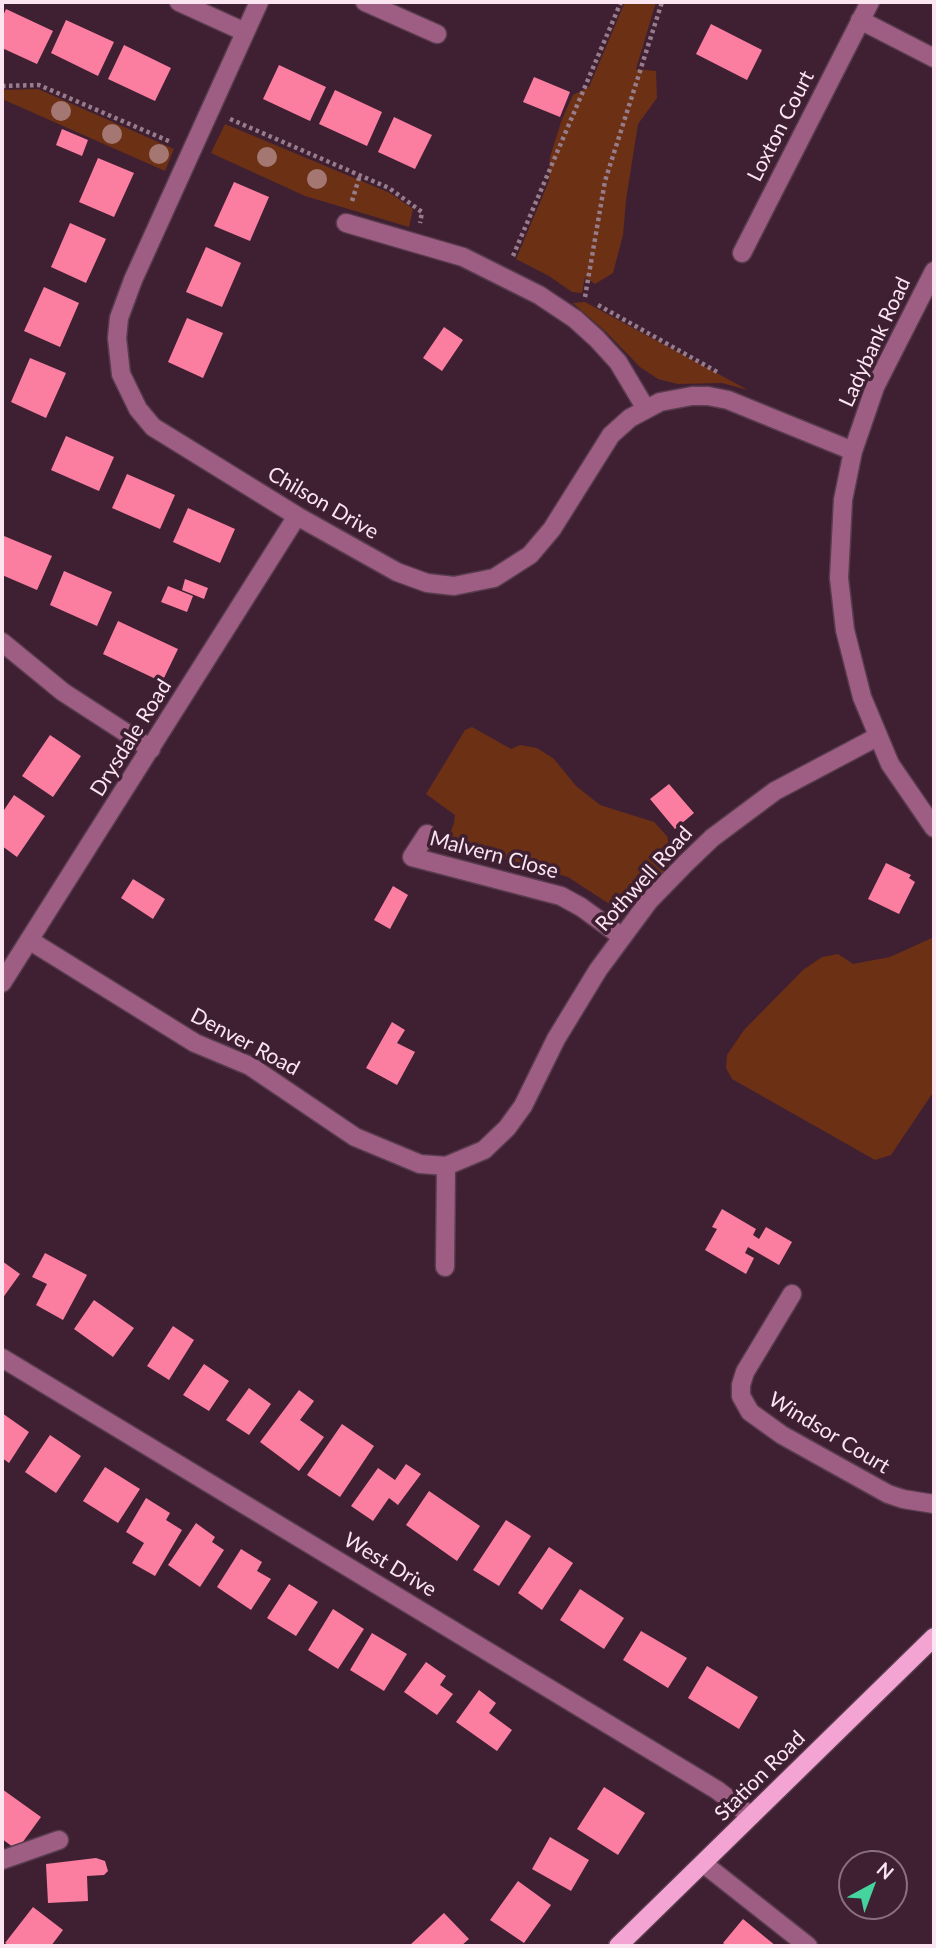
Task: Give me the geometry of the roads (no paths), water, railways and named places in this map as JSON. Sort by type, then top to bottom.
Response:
[{"type":"main road","name":"Station Road","points":[[618,1946],[934,1637]]},
{"type":"street","points":[[179,2],[244,32]]},
{"type":"street","name":"Chilson Drive","points":[[259,2],[133,280],[119,318],[117,338],[121,374],[138,409],[153,427],[297,516],[397,572],[427,583],[454,586],[494,578],[520,563],[540,545],[611,435],[646,408],[677,398],[708,396],[728,400],[853,451]]},
{"type":"street","points":[[365,2],[437,34]]},
{"type":"street","name":"Loxton Court","points":[[742,253],[870,2]]},
{"type":"street","points":[[860,20],[934,58]]},
{"type":"street","points":[[346,223],[463,257],[540,295],[575,319],[597,339],[618,362],[646,408]]},
{"type":"street","name":"Ladybank Road","points":[[934,271],[875,387],[853,451],[843,500],[839,578],[852,662],[877,737],[907,791],[934,828]]},
{"type":"street","name":"Drysdale Road","points":[[2,983],[297,516]]},
{"type":"street","points":[[2,642],[63,692],[150,749]]},
{"type":"street","name":"Rothwell Road","points":[[446,1166],[484,1150],[507,1128],[523,1106],[556,1039],[621,936],[649,901],[686,863],[743,813],[809,771],[877,737]]},
{"type":"street","name":"Malvern Close","points":[[426,834],[412,857],[561,896],[621,936]]},
{"type":"street","name":"Denver Road","points":[[29,940],[195,1043],[250,1066],[355,1137],[421,1164],[446,1166]]},
{"type":"street","points":[[445,1267],[446,1166]]},
{"type":"street","name":"Windsor Court","points":[[792,1294],[741,1385],[741,1396],[750,1412],[782,1435],[888,1494],[934,1504]]},
{"type":"street","name":"West Drive","points":[[2,1358],[718,1790],[751,1816]]},
{"type":"street","points":[[2,1860],[59,1840]]},
{"type":"street","points":[[704,1864],[808,1946]]}]
